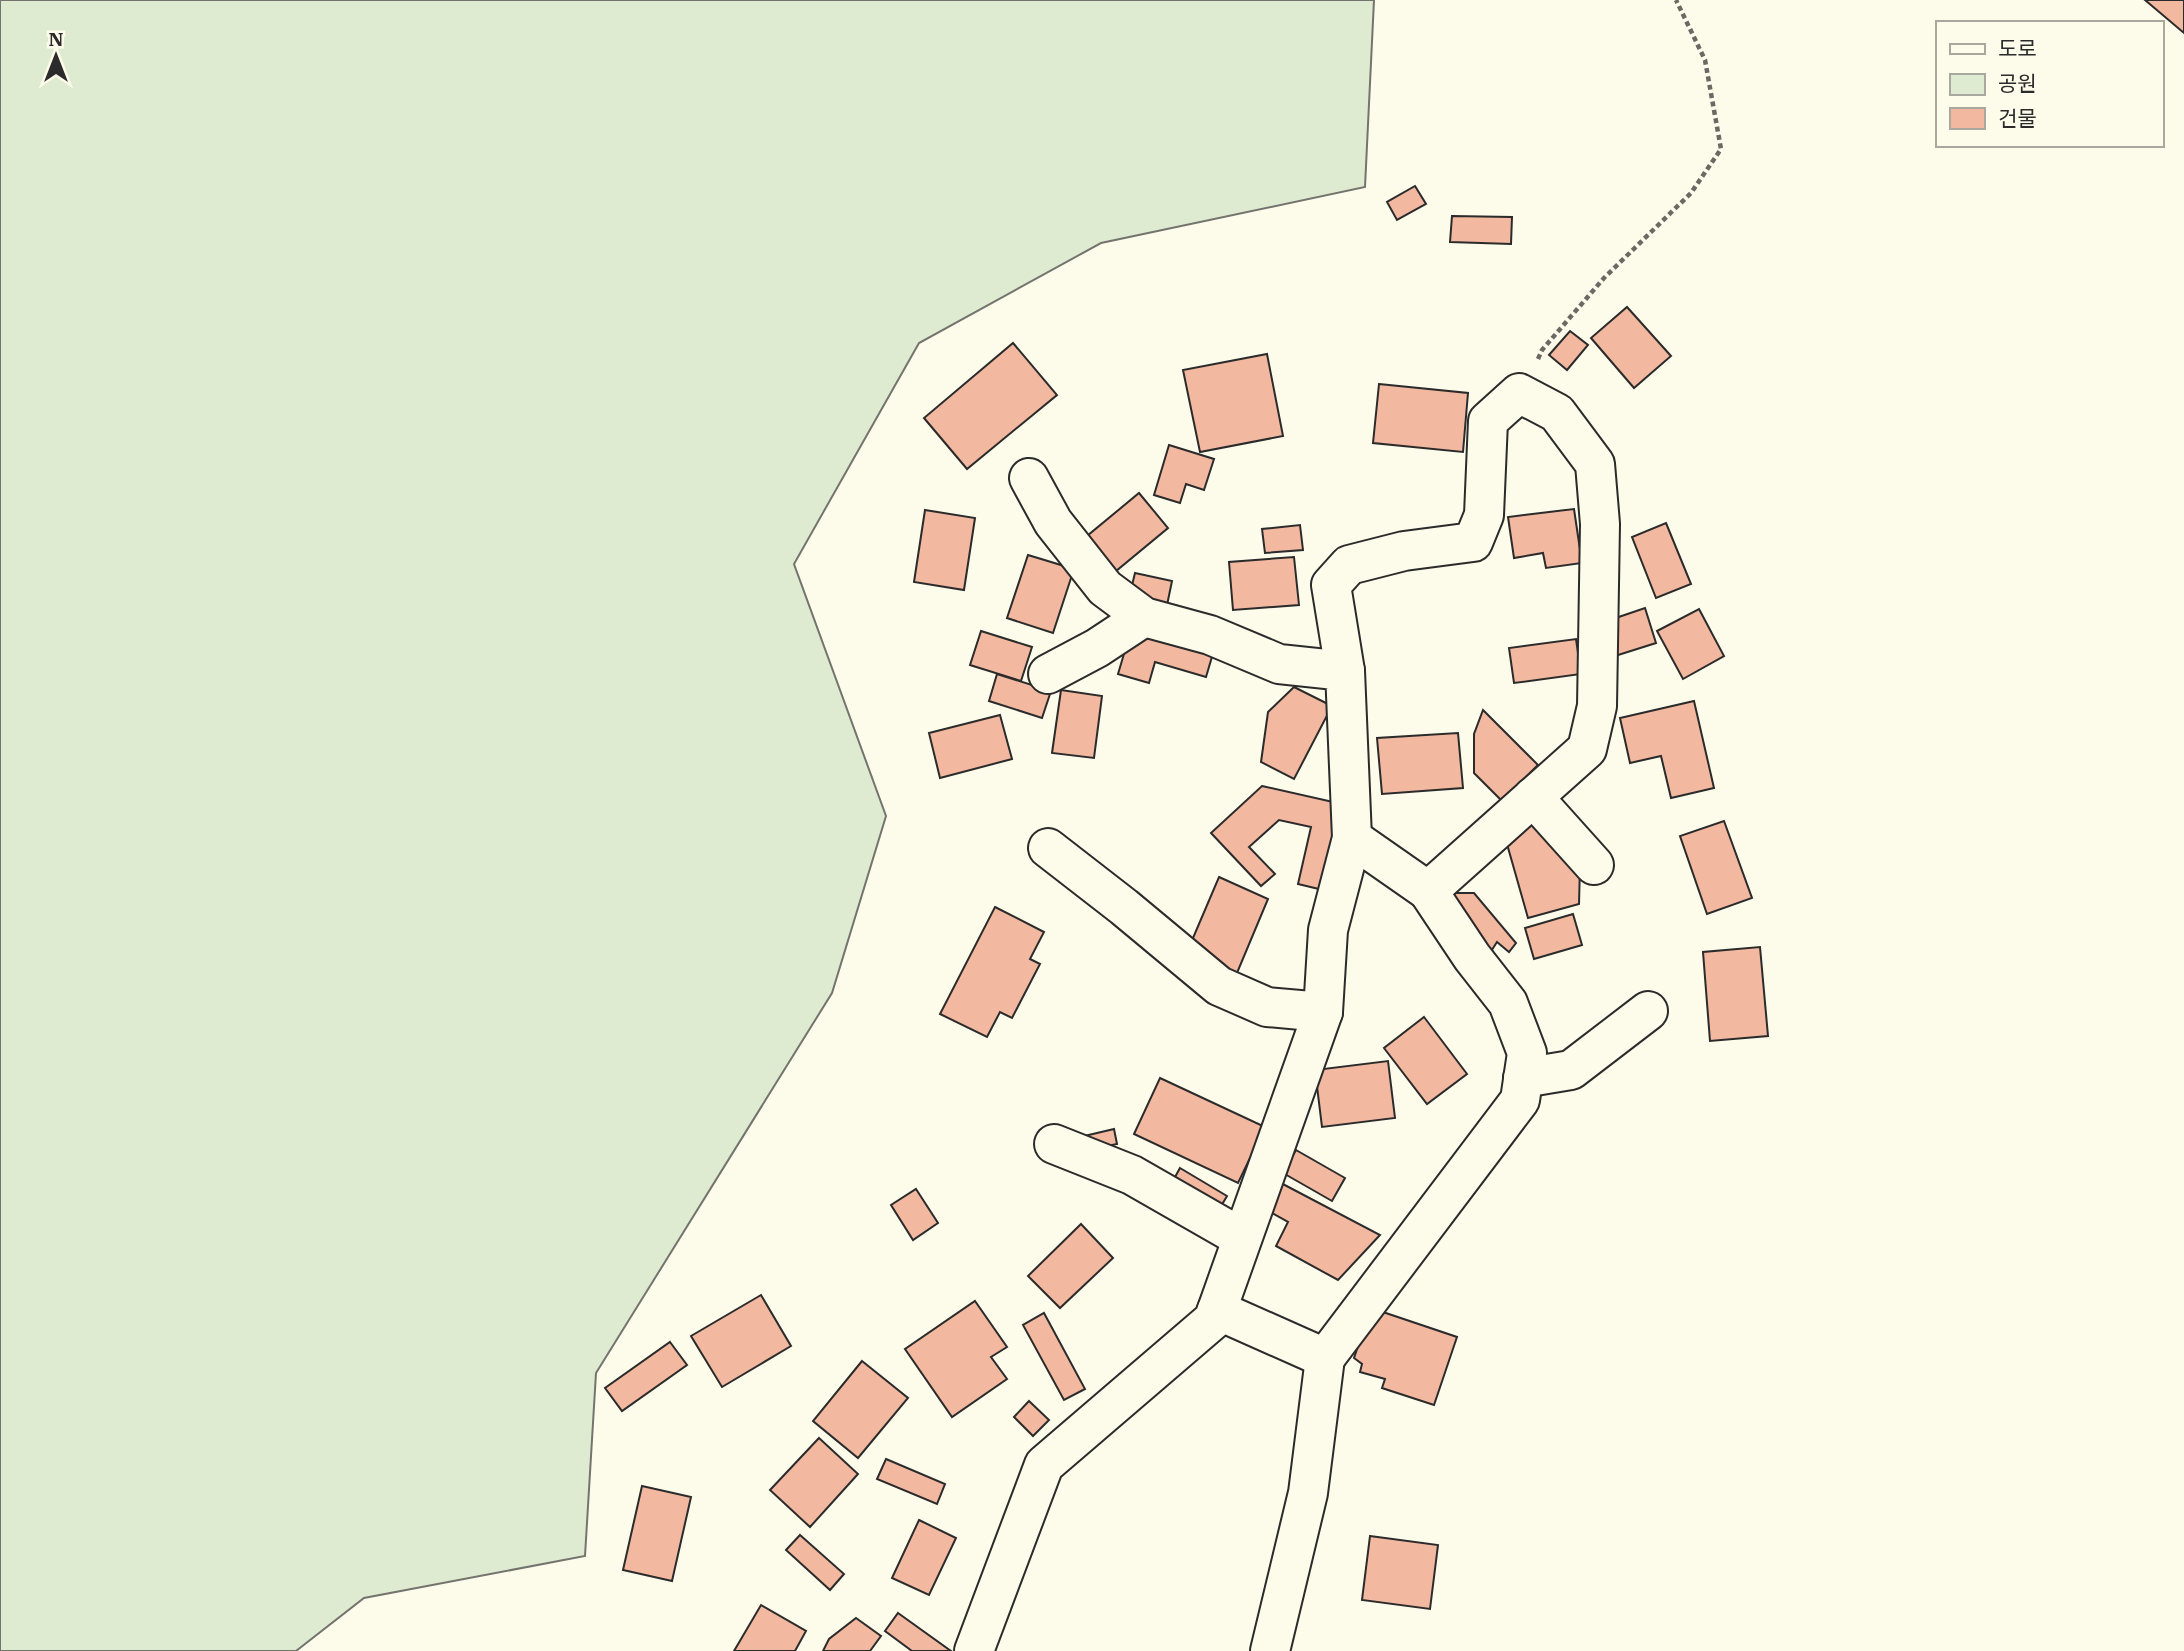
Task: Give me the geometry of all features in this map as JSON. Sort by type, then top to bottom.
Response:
[{"type":"street","points":[[974,1651],[1044,1465],[1213,1320],[1323,1012],[1328,930],[1352,838],[1345,671],[1331,585],[1349,565],[1404,551],[1473,542],[1484,515],[1488,421],[1519,393],[1557,413],[1595,464],[1600,524],[1597,706],[1587,749],[1428,891]]},
{"type":"street","points":[[1029,478],[1053,522],[1105,588],[1144,617],[1210,635],[1279,664],[1345,671]]},
{"type":"street","points":[[1048,674],[1097,648],[1144,617]]},
{"type":"street","points":[[1533,797],[1594,865]]},
{"type":"street","points":[[1270,1651],[1308,1493],[1325,1358],[1520,1100],[1527,1053],[1508,1003],[1472,957],[1428,891],[1352,838]]},
{"type":"street","points":[[1048,848],[1219,986],[1267,1007],[1323,1012]]},
{"type":"street","points":[[1523,1079],[1571,1070],[1648,1011]]},
{"type":"street","points":[[1054,1144],[1132,1175],[1242,1238]]},
{"type":"street","points":[[1217,1310],[1325,1358]]},
{"type":"path","points":[[1519,393],[1542,350],[1604,278],[1690,194],[1721,149],[1705,60],[1676,0]]},
{"type":"green space","points":[[0,0],[1374,0],[1365,187],[1101,243],[919,343],[794,564],[886,816],[832,993],[596,1373],[585,1556],[364,1598],[296,1651],[0,1651]]},
{"type":"building","points":[[2145,0],[2184,0],[2184,33]]},
{"type":"building","points":[[1415,186],[1426,204],[1397,220],[1387,202]]},
{"type":"building","points":[[1452,216],[1512,217],[1511,244],[1450,242]]},
{"type":"building","points":[[1627,307],[1671,356],[1634,388],[1591,338]]},
{"type":"building","points":[[1570,331],[1588,345],[1567,370],[1549,355]]},
{"type":"building","points":[[1013,343],[1057,395],[967,469],[924,418]]},
{"type":"building","points":[[1267,354],[1283,436],[1200,452],[1183,370]]},
{"type":"building","points":[[1379,384],[1468,393],[1463,452],[1373,443]]},
{"type":"building","points":[[1169,445],[1214,459],[1204,490],[1186,484],[1180,503],[1154,495]]},
{"type":"building","points":[[1139,493],[1168,528],[1110,576],[1081,541]]},
{"type":"building","points":[[1574,509],[1582,563],[1546,568],[1543,553],[1514,558],[1508,517]]},
{"type":"building","points":[[925,510],[975,518],[964,590],[914,582]]},
{"type":"building","points":[[1666,523],[1691,584],[1656,598],[1632,537]]},
{"type":"building","points":[[1300,525],[1303,550],[1265,553],[1262,529]]},
{"type":"building","points":[[1028,555],[1074,569],[1053,633],[1007,618]]},
{"type":"building","points":[[1294,557],[1299,605],[1233,610],[1229,562]]},
{"type":"building","points":[[1135,573],[1172,581],[1166,610],[1128,602]]},
{"type":"building","points":[[1645,608],[1656,643],[1615,656],[1604,622]]},
{"type":"building","points":[[1699,609],[1724,656],[1683,679],[1657,631]]},
{"type":"building","points":[[981,631],[1032,647],[1021,681],[970,665]]},
{"type":"building","points":[[1147,631],[1214,650],[1206,677],[1155,662],[1149,683],[1118,674],[1129,637]]},
{"type":"building","points":[[1576,639],[1581,674],[1514,683],[1509,648]]},
{"type":"building","points":[[997,674],[1051,691],[1042,718],[989,701]]},
{"type":"building","points":[[1294,687],[1332,706],[1294,779],[1261,762],[1268,712]]},
{"type":"building","points":[[1061,690],[1102,696],[1094,758],[1052,753]]},
{"type":"building","points":[[1694,701],[1714,788],[1671,798],[1661,756],[1630,763],[1620,718]]},
{"type":"building","points":[[1483,710],[1538,765],[1502,801],[1474,773],[1474,734]]},
{"type":"building","points":[[1000,715],[1012,759],[940,778],[929,733]]},
{"type":"building","points":[[1458,733],[1463,788],[1382,794],[1377,738]]},
{"type":"building","points":[[1262,786],[1342,804],[1323,890],[1298,884],[1311,827],[1279,820],[1249,847],[1275,874],[1261,886],[1211,833]]},
{"type":"building","points":[[1531,815],[1580,866],[1579,904],[1528,918],[1505,837]]},
{"type":"building","points":[[1724,821],[1752,898],[1707,914],[1680,836]]},
{"type":"building","points":[[1219,877],[1268,899],[1237,973],[1187,952]]},
{"type":"building","points":[[1453,893],[1474,893],[1516,943],[1509,952],[1497,942],[1488,956]]},
{"type":"building","points":[[995,907],[1044,932],[1030,959],[1040,964],[1012,1018],[1000,1012],[987,1037],[940,1014]]},
{"type":"building","points":[[1573,914],[1582,945],[1534,959],[1525,928]]},
{"type":"building","points":[[1760,947],[1768,1036],[1710,1041],[1703,952]]},
{"type":"building","points":[[1424,1017],[1467,1074],[1427,1104],[1384,1048]]},
{"type":"building","points":[[1388,1061],[1395,1118],[1322,1127],[1315,1070]]},
{"type":"building","points":[[1160,1078],[1265,1127],[1238,1183],[1134,1134]]},
{"type":"building","points":[[1114,1129],[1117,1144],[1083,1151],[1080,1137]]},
{"type":"building","points":[[1296,1150],[1345,1178],[1332,1201],[1283,1173]]},
{"type":"building","points":[[1180,1168],[1227,1196],[1217,1213],[1170,1186]]},
{"type":"building","points":[[1279,1182],[1380,1235],[1338,1280],[1276,1246],[1288,1222],[1265,1209]]},
{"type":"building","points":[[916,1189],[938,1223],[913,1240],[891,1205]]},
{"type":"building","points":[[1081,1224],[1113,1258],[1060,1308],[1028,1276]]},
{"type":"building","points":[[761,1295],[791,1346],[722,1387],[691,1336]]},
{"type":"building","points":[[975,1301],[1007,1347],[991,1357],[1007,1379],[952,1417],[905,1349]]},
{"type":"building","points":[[1371,1308],[1457,1337],[1434,1405],[1382,1388],[1385,1379],[1360,1372],[1362,1364],[1354,1358]]},
{"type":"building","points":[[1044,1313],[1085,1389],[1064,1400],[1023,1325]]},
{"type":"building","points":[[670,1342],[687,1365],[622,1411],[605,1388]]},
{"type":"building","points":[[862,1361],[908,1398],[858,1458],[813,1421]]},
{"type":"building","points":[[1029,1401],[1049,1420],[1033,1436],[1014,1417]]},
{"type":"building","points":[[819,1438],[858,1474],[810,1527],[770,1490]]},
{"type":"building","points":[[886,1459],[945,1484],[937,1504],[877,1479]]},
{"type":"building","points":[[642,1486],[691,1497],[672,1581],[623,1570]]},
{"type":"building","points":[[919,1520],[956,1538],[929,1595],[892,1578]]},
{"type":"building","points":[[800,1535],[844,1574],[830,1590],[786,1550]]},
{"type":"building","points":[[1370,1536],[1438,1545],[1430,1609],[1362,1600]]},
{"type":"building","points":[[761,1605],[806,1631],[795,1651],[734,1651]]},
{"type":"building","points":[[898,1613],[951,1651],[912,1651],[885,1631]]},
{"type":"building","points":[[856,1618],[881,1636],[870,1651],[823,1651],[829,1639]]}]
